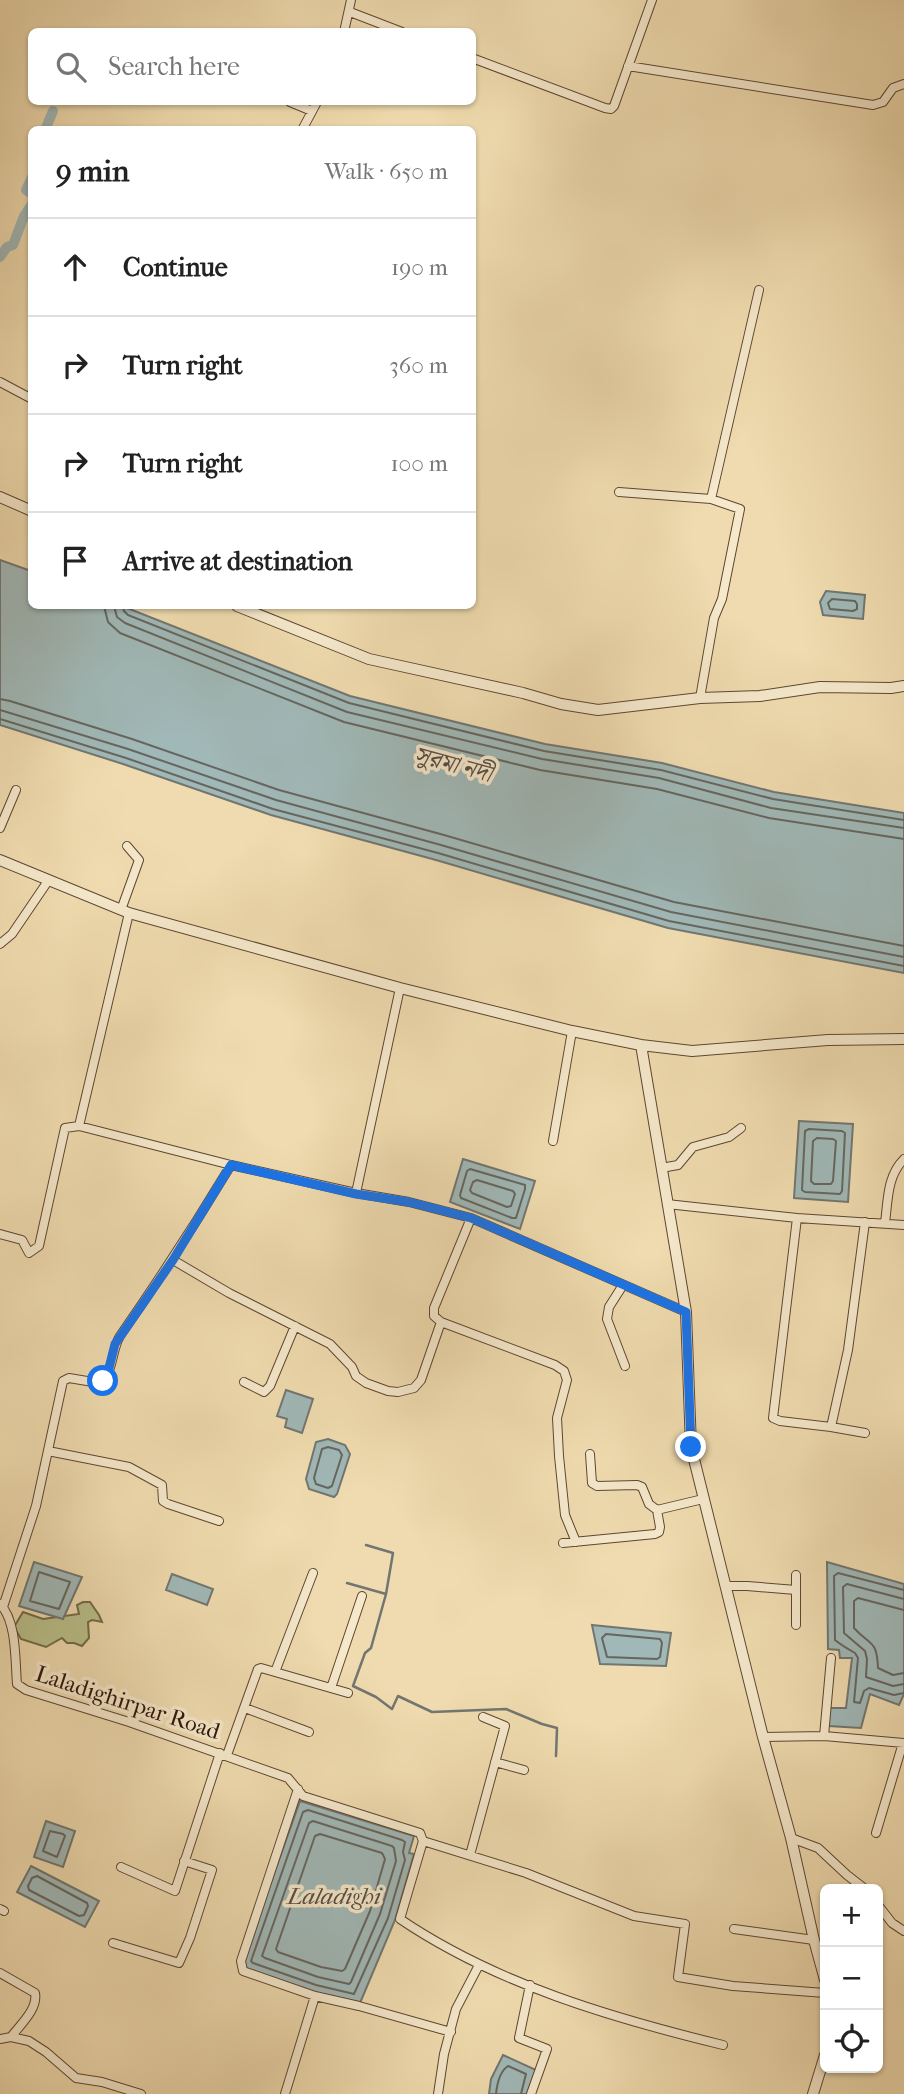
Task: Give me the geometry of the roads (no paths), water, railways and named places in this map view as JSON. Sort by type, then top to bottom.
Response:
[{"type":"street","points":[[345,28],[351,0]]},
{"type":"street","points":[[476,60],[611,108],[652,0]]},
{"type":"street","points":[[349,12],[391,28]]},
{"type":"street","points":[[628,66],[873,105],[883,102],[893,88],[904,84]]},
{"type":"street","points":[[297,105],[312,111]]},
{"type":"street","points":[[306,126],[315,105]]},
{"type":"street","points":[[711,499],[759,290]]},
{"type":"street","points":[[0,382],[28,398]]},
{"type":"street","points":[[619,492],[711,499],[740,509],[722,599],[714,618],[700,698]]},
{"type":"street","points":[[0,497],[28,509]]},
{"type":"street","points":[[244,609],[369,659],[561,704],[598,710],[700,698],[760,696],[820,687],[891,688],[904,685]]},
{"type":"street","points":[[0,828],[16,789]]},
{"type":"street","points":[[79,1126],[125,912],[139,860],[127,846]]},
{"type":"street","points":[[0,860],[125,912],[400,988],[572,1031],[642,1045],[692,1051],[828,1040],[904,1039]]},
{"type":"street","points":[[0,944],[12,934],[48,881]]},
{"type":"street","points":[[356,1194],[400,988]]},
{"type":"street","points":[[552,1141],[572,1031]]},
{"type":"street","points":[[642,1045],[686,1312],[691,1447],[820,1962]]},
{"type":"street","points":[[0,1234],[22,1240],[29,1253],[39,1246],[65,1128],[79,1126],[231,1165],[356,1194],[409,1202],[471,1218],[686,1312]]},
{"type":"street","points":[[661,1168],[678,1165],[693,1147],[729,1137],[741,1128]]},
{"type":"street","points":[[885,1223],[891,1177],[904,1159]]},
{"type":"street","points":[[2,1605],[36,1506],[63,1381],[69,1378],[99,1383],[107,1376],[115,1344],[173,1260],[231,1165]]},
{"type":"street","points":[[667,1204],[904,1225]]},
{"type":"street","points":[[797,1217],[773,1418],[865,1433]]},
{"type":"street","points":[[471,1218],[434,1308],[434,1316],[441,1322],[564,1370],[567,1380],[557,1418],[565,1515],[576,1542]]},
{"type":"street","points":[[831,1427],[848,1350],[865,1222]]},
{"type":"street","points":[[173,1260],[229,1293],[330,1344],[352,1367],[356,1376],[388,1391],[405,1391],[414,1388],[421,1380],[441,1322]]},
{"type":"street","points":[[623,1285],[609,1307],[607,1319],[625,1366]]},
{"type":"street","points":[[243,1382],[264,1392],[270,1386],[296,1326]]},
{"type":"street","points":[[48,1451],[129,1467],[162,1485],[163,1501],[219,1521]]},
{"type":"street","points":[[563,1543],[659,1532],[657,1510],[649,1504],[642,1487],[597,1486],[592,1483],[590,1454]]},
{"type":"street","points":[[657,1510],[703,1499]]},
{"type":"street","points":[[275,1672],[313,1573]]},
{"type":"street","points":[[796,1574],[796,1625]]},
{"type":"street","points":[[725,1586],[796,1590]]},
{"type":"street","points":[[331,1688],[362,1596]]},
{"type":"street","name":"Laladighirpar Road","points":[[2,1605],[12,1630],[17,1684],[26,1690],[129,1722],[288,1778],[303,1796],[420,1832],[423,1841]]},
{"type":"street","points":[[824,1737],[831,1658]]},
{"type":"street","points":[[121,1867],[175,1891],[223,1754],[259,1668],[348,1693]]},
{"type":"street","points":[[244,1708],[309,1732]]},
{"type":"street","points":[[470,1855],[505,1726],[483,1717]]},
{"type":"street","points":[[763,1737],[824,1737],[904,1743],[876,1833]]},
{"type":"street","points":[[495,1762],[524,1770]]},
{"type":"street","points":[[298,1789],[240,1961],[243,1971],[314,1996],[451,2032]]},
{"type":"street","points":[[790,1838],[818,1847],[859,1884]]},
{"type":"street","points":[[723,2045],[600,2012],[479,1965],[419,1932],[400,1919],[423,1841],[526,1873],[634,1916],[685,1924],[678,1977],[733,1986],[820,1993]]},
{"type":"street","points":[[113,1943],[179,1964],[212,1870],[184,1861]]},
{"type":"street","points":[[883,1911],[892,1923],[904,1931]]},
{"type":"street","points":[[734,1928],[814,1940]]},
{"type":"street","points":[[438,2094],[444,2054],[456,2009],[479,1965]]},
{"type":"street","points":[[0,1973],[36,1996],[34,2007],[12,2037]]},
{"type":"street","points":[[530,1985],[519,2038],[547,2049],[531,2094]]},
{"type":"street","points":[[285,2094],[314,1996]]},
{"type":"street","points":[[0,2039],[12,2037],[30,2041],[76,2078],[113,2090],[139,2094]]},
{"type":"street","points":[[813,2094],[820,2071]]},
{"type":"water","name":"সুরমা নদী","points":[[0,560],[28,570],[28,609],[130,609],[350,696],[545,744],[662,763],[774,792],[904,813],[904,973],[668,928],[271,815],[0,725]]},
{"type":"water","points":[[826,591],[865,595],[863,619],[823,615],[820,602]]},
{"type":"water","points":[[799,1121],[853,1124],[848,1202],[794,1198]]},
{"type":"water","points":[[463,1159],[535,1181],[520,1229],[450,1202]]},
{"type":"water","points":[[286,1390],[313,1399],[302,1433],[285,1427],[287,1419],[277,1416]]},
{"type":"water","points":[[328,1439],[345,1445],[350,1454],[334,1497],[309,1489],[306,1479],[316,1442]]},
{"type":"water","points":[[34,1562],[82,1577],[63,1619],[19,1606]]},
{"type":"water","points":[[827,1562],[904,1584],[904,1694],[899,1705],[870,1694],[861,1728],[829,1726],[829,1708],[846,1708],[852,1658],[840,1658],[839,1650],[828,1649]]},
{"type":"water","points":[[172,1574],[213,1589],[207,1605],[166,1590]]},
{"type":"water","points":[[592,1625],[671,1633],[666,1666],[600,1664]]},
{"type":"water","name":"Laladighi","points":[[300,1801],[414,1836],[409,1853],[414,1854],[395,1920],[360,2003],[314,1992],[247,1969],[243,1961]]},
{"type":"water","points":[[46,1821],[75,1831],[63,1867],[34,1857]]},
{"type":"water","points":[[31,1866],[99,1901],[85,1927],[17,1892]]},
{"type":"water","points":[[503,2055],[536,2070],[527,2094],[489,2094],[491,2079]]},
{"type":"waterway","points":[[47,126],[53,111]]},
{"type":"waterway","points":[[28,186],[28,191]]},
{"type":"waterway","points":[[0,257],[7,247],[13,245],[28,210]]},
{"type":"waterway","points":[[347,1583],[386,1594],[393,1553],[366,1545]]},
{"type":"waterway","points":[[386,1594],[371,1648],[365,1653],[353,1686],[376,1697],[392,1709],[398,1696],[432,1712],[506,1709],[557,1728],[556,1756]]}]
